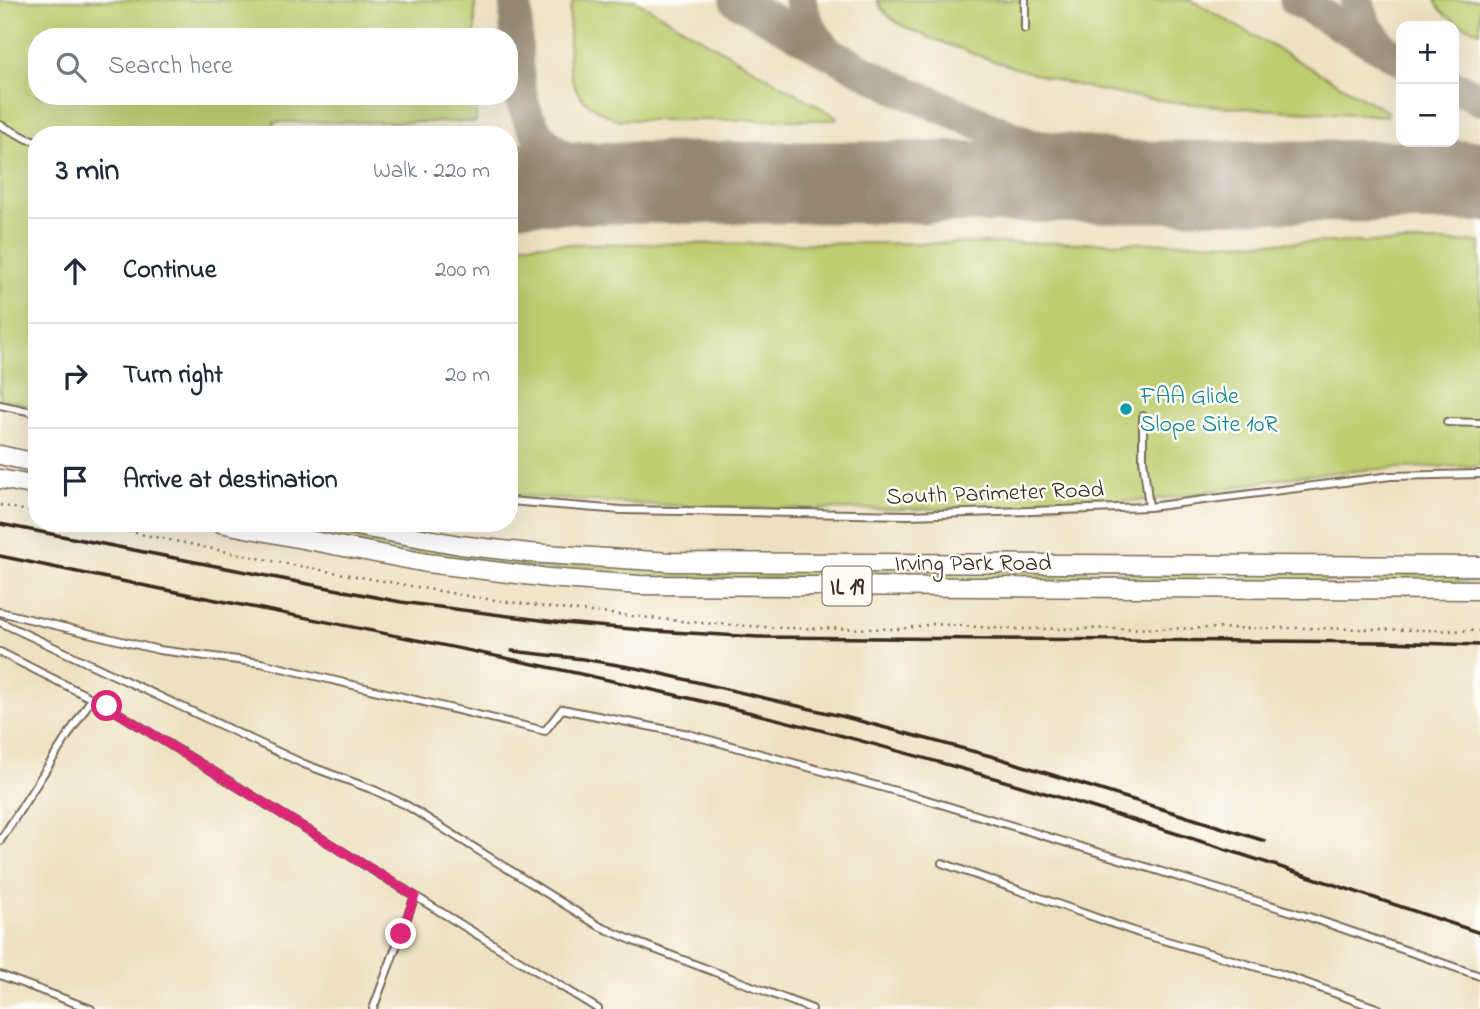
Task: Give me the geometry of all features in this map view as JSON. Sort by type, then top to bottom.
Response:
[{"type":"main road","points":[[0,455],[28,461]]},
{"type":"main road","points":[[0,479],[28,484]]},
{"type":"main road","name":"Irving Park Road","points":[[293,532],[427,563],[487,572],[626,584],[1480,590]]},
{"type":"main road","name":"Irving Park Road","points":[[389,532],[460,545],[529,553],[671,562],[1480,566]]},
{"type":"lane","points":[[1025,0],[1025,29]]},
{"type":"lane","points":[[0,125],[28,139]]},
{"type":"lane","points":[[0,405],[28,411]]},
{"type":"lane","points":[[1143,416],[1143,458],[1149,507]]},
{"type":"lane","points":[[1447,422],[1480,423]]},
{"type":"lane","name":"South Parimeter Road","points":[[518,502],[621,510],[909,515],[1149,507],[1391,476],[1480,474]]},
{"type":"lane","points":[[1219,565],[1219,588]]},
{"type":"lane","points":[[0,612],[159,650],[261,663],[545,731],[562,709],[688,734],[921,798],[1122,858],[1480,975]]},
{"type":"lane","points":[[0,622],[304,764],[374,790],[406,806],[599,926],[636,943],[812,1009]]},
{"type":"lane","points":[[0,652],[92,698],[598,1009]]},
{"type":"lane","points":[[0,841],[92,698]]},
{"type":"lane","points":[[942,863],[1139,933],[1281,974],[1379,1009]]},
{"type":"lane","points":[[373,1009],[415,896]]},
{"type":"lane","points":[[0,975],[92,1009]]},
{"type":"path","points":[[0,505],[28,511]]},
{"type":"path","points":[[133,532],[473,597],[701,622],[784,628],[900,629],[934,624],[1007,629],[1308,628],[1480,631]]},
{"type":"green space","points":[[0,0],[475,0],[475,28],[28,28],[28,105],[476,105],[476,122],[274,122],[274,126],[28,126],[28,405],[0,399]]},
{"type":"green space","points":[[574,0],[635,0],[837,117],[836,120],[620,120],[600,112],[586,102],[571,77],[570,10]]},
{"type":"green space","points":[[877,0],[1191,0],[1388,112],[1387,116],[1237,108],[1125,95],[1089,88],[1017,69],[917,33],[897,23],[882,9]]},
{"type":"green space","points":[[1435,0],[1480,0],[1480,32],[1448,16]]},
{"type":"green space","points":[[1480,242],[1480,466],[1316,474],[1156,499],[977,508],[743,508],[518,496],[518,244]]},
{"type":"green space","points":[[342,532],[459,553],[628,569],[1195,573],[1195,580],[707,578],[606,575],[456,560],[308,533]]},
{"type":"green space","points":[[1242,573],[1480,574],[1480,582],[1242,581]]},
{"type":"taxiway","points":[[516,0],[516,28]]},
{"type":"taxiway","points":[[736,0],[893,86],[1030,145],[1241,172],[1393,181]]},
{"type":"taxiway","points":[[800,0],[809,27],[826,49]]},
{"type":"taxiway","points":[[1296,0],[1396,56]]},
{"type":"taxiway","points":[[1357,0],[1366,27],[1383,48]]},
{"type":"taxiway","points":[[518,75],[527,115],[539,135],[558,153],[584,168],[619,182]]},
{"type":"taxiway","points":[[1459,88],[1480,99]]},
{"type":"runway","points":[[518,183],[1480,181]]},
{"type":"railway","points":[[0,524],[28,529]]},
{"type":"railway","points":[[41,532],[401,602],[563,623],[654,631],[758,637],[1480,645]]},
{"type":"railway","points":[[0,556],[565,671],[844,736],[1119,816],[1480,933]]},
{"type":"railway","points":[[512,651],[641,669],[845,717],[998,758],[1265,841]]},
{"type":"place","name":"FAA Glide Slope Site 10R","points":[[1126,409]]},
{"type":"route","points":[[107,706],[415,896],[401,934]]}]
